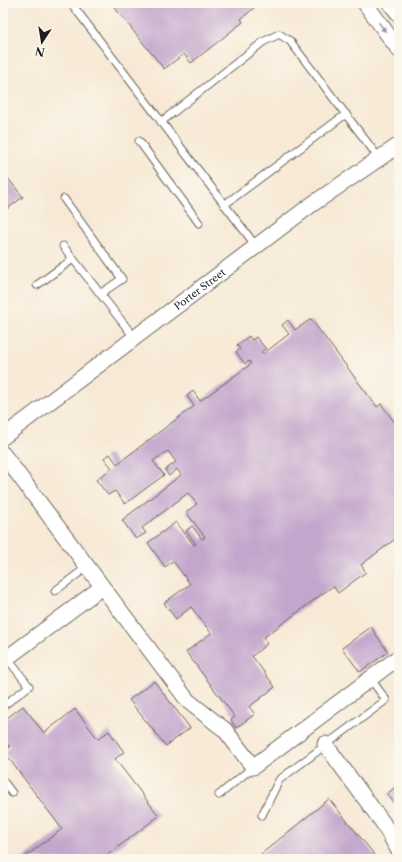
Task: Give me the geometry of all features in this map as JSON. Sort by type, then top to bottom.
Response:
[{"type":"street","points":[[365,3],[399,50]]},
{"type":"street","points":[[390,3],[399,14]]},
{"type":"street","name":"Porter Street","points":[[3,436],[256,246],[399,145]]},
{"type":"street","points":[[3,454],[188,701],[225,730],[253,767],[399,657]]},
{"type":"street","points":[[5,660],[102,587]]},
{"type":"street","points":[[325,744],[383,823],[399,851]]},
{"type":"lane","points":[[71,3],[256,246]]},
{"type":"lane","points":[[162,122],[262,42],[279,34],[290,41],[379,158]]},
{"type":"lane","points":[[224,205],[346,114]]},
{"type":"lane","points":[[139,141],[200,223]]},
{"type":"lane","points":[[64,200],[122,279],[100,294]]},
{"type":"lane","points":[[62,246],[134,337]]},
{"type":"lane","points":[[37,285],[73,259]]},
{"type":"lane","points":[[55,591],[87,567]]},
{"type":"lane","points":[[3,706],[29,686],[5,660]]},
{"type":"lane","points":[[262,815],[279,780],[325,744],[386,700],[370,678]]},
{"type":"lane","points":[[219,795],[253,767]]},
{"type":"lane","points":[[3,781],[12,793]]},
{"type":"building","points":[[111,3],[250,3],[254,8],[241,19],[243,22],[191,63],[184,54],[164,69]]},
{"type":"building","points":[[3,172],[23,197],[3,212]]},
{"type":"building","points":[[311,319],[377,407],[381,404],[399,428],[399,536],[361,565],[366,572],[338,593],[333,586],[263,638],[267,644],[252,656],[275,687],[249,707],[255,714],[236,728],[231,720],[235,717],[186,652],[211,633],[191,607],[176,619],[164,603],[190,584],[173,561],[165,567],[148,543],[176,522],[194,545],[196,544],[186,531],[192,526],[202,539],[205,537],[186,512],[197,504],[188,493],[142,528],[146,533],[136,539],[122,520],[181,475],[177,469],[169,476],[165,470],[176,462],[168,451],[153,461],[164,475],[125,504],[115,491],[108,495],[96,480],[112,468],[104,458],[110,454],[117,464],[194,406],[187,396],[193,391],[200,401],[251,364],[249,361],[245,364],[236,352],[240,349],[237,345],[249,336],[252,340],[256,337],[266,349],[261,352],[263,354],[289,334],[282,325],[288,320],[295,330]]},
{"type":"building","points":[[371,627],[388,652],[360,672],[342,648]]},
{"type":"building","points":[[154,681],[190,728],[166,746],[129,700]]},
{"type":"building","points":[[23,706],[44,733],[75,709],[98,739],[109,731],[124,752],[115,759],[159,816],[102,859],[22,859],[62,829],[4,752],[10,747],[3,738],[3,721]]},
{"type":"building","points":[[399,784],[399,809],[387,794]]},
{"type":"building","points":[[329,799],[378,859],[255,859]]}]
